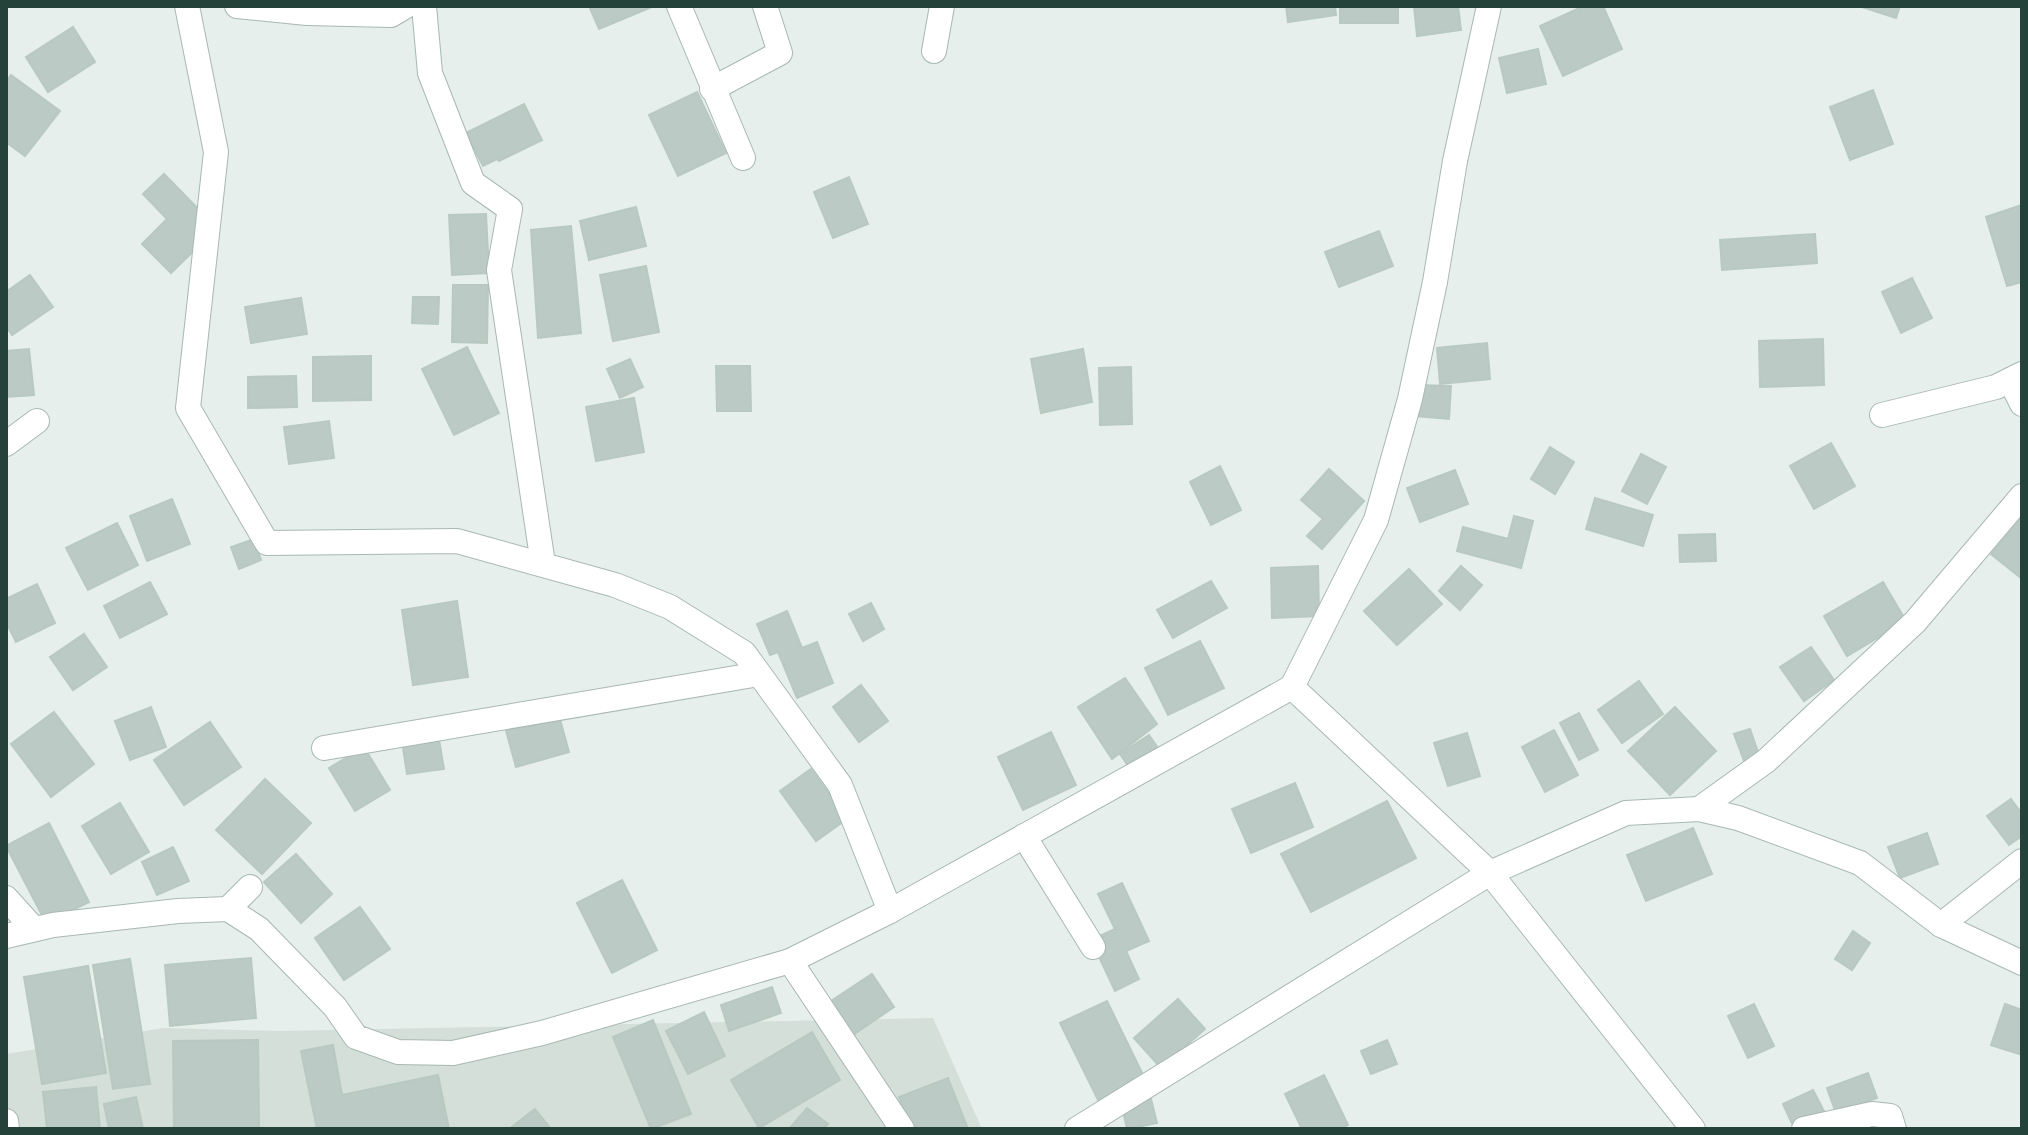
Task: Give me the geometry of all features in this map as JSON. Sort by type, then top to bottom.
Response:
[{"type":"street","points":[[187,6],[216,152],[188,408],[267,543],[457,541],[615,585],[670,607],[744,653],[840,785],[890,911]]},
{"type":"street","points":[[237,6],[307,13],[391,15],[406,6]]},
{"type":"street","points":[[424,6],[430,73],[473,183],[510,209],[499,270],[543,564]]},
{"type":"street","points":[[679,6],[743,158]]},
{"type":"street","points":[[712,89],[780,53],[765,6]]},
{"type":"street","points":[[934,51],[942,6]]},
{"type":"street","points":[[6,936],[34,929],[162,913],[228,909],[259,929],[335,1007],[356,1037],[398,1052],[453,1053],[542,1033],[790,961],[890,911],[1292,687],[1376,520],[1413,385],[1435,282],[1455,161],[1489,6]]},
{"type":"street","points":[[1882,415],[1996,387],[2016,377],[2022,404]]},
{"type":"street","points":[[6,444],[37,421]]},
{"type":"street","points":[[1699,809],[1766,761],[1915,622],[2022,496]]},
{"type":"street","points":[[324,748],[759,674]]},
{"type":"street","points":[[1292,687],[1490,873],[1693,1129]]},
{"type":"street","points":[[1077,1129],[1490,873],[1626,813],[1699,809],[1738,818],[1860,863],[1941,925],[2022,963]]},
{"type":"street","points":[[1024,836],[1093,947]]},
{"type":"street","points":[[1941,925],[2022,861]]},
{"type":"street","points":[[228,909],[250,887]]},
{"type":"street","points":[[6,898],[34,929]]},
{"type":"street","points":[[790,961],[902,1129]]},
{"type":"street","points":[[1804,1129],[1872,1114],[1890,1116],[1894,1129]]},
{"type":"street","points":[[6,1121],[7,1129]]},
{"type":"shaded area","points":[[933,1018],[982,1129],[6,1129],[6,1054],[163,1028],[280,1031]]},
{"type":"building","points":[[589,6],[651,6],[652,7],[599,29]]},
{"type":"building","points":[[1286,6],[1335,6],[1336,15],[1288,22]]},
{"type":"building","points":[[1340,6],[1398,6],[1398,23],[1340,23]]},
{"type":"building","points":[[1414,6],[1458,6],[1461,30],[1417,36]]},
{"type":"building","points":[[1584,6],[1603,6],[1622,49],[1563,76],[1540,26]]},
{"type":"building","points":[[1859,6],[1900,6],[1896,18]]},
{"type":"building","points":[[73,27],[95,62],[48,92],[26,57]]},
{"type":"building","points":[[1538,49],[1546,84],[1507,93],[1499,58]]},
{"type":"building","points":[[11,75],[60,111],[25,156],[6,142],[6,82]]},
{"type":"building","points":[[1873,90],[1893,144],[1850,160],[1830,107]]},
{"type":"building","points":[[697,92],[726,153],[678,176],[649,115]]},
{"type":"building","points":[[524,104],[542,140],[483,166],[466,133]]},
{"type":"building","points":[[164,174],[217,228],[171,273],[142,244],[167,219],[143,194]]},
{"type":"building","points":[[849,177],[868,224],[833,238],[814,192]]},
{"type":"building","points":[[2022,205],[2022,282],[2007,286],[1986,217]]},
{"type":"building","points":[[636,207],[646,246],[589,260],[580,221]]},
{"type":"building","points":[[486,214],[489,273],[452,275],[449,215]]},
{"type":"building","points":[[571,226],[581,333],[538,338],[531,230]]},
{"type":"building","points":[[1379,231],[1393,266],[1339,287],[1325,252]]},
{"type":"building","points":[[1815,234],[1817,263],[1722,270],[1720,240]]},
{"type":"building","points":[[646,266],[659,332],[613,341],[600,275]]},
{"type":"building","points":[[30,275],[53,307],[12,335],[6,326],[6,292]]},
{"type":"building","points":[[1912,278],[1932,318],[1901,333],[1882,292]]},
{"type":"building","points":[[453,285],[488,285],[487,343],[452,342]]},
{"type":"building","points":[[413,297],[439,297],[438,324],[412,323]]},
{"type":"building","points":[[301,298],[307,334],[251,343],[245,307]]},
{"type":"building","points":[[1823,339],[1824,385],[1760,387],[1759,341]]},
{"type":"building","points":[[1487,343],[1490,379],[1440,384],[1437,348]]},
{"type":"building","points":[[467,347],[499,413],[454,435],[422,369]]},
{"type":"building","points":[[29,349],[34,395],[6,397],[6,351]]},
{"type":"building","points":[[1083,349],[1092,402],[1041,413],[1031,359]]},
{"type":"building","points":[[371,356],[371,400],[313,401],[313,357]]},
{"type":"building","points":[[630,359],[643,387],[620,398],[607,369]]},
{"type":"building","points":[[716,366],[750,366],[751,411],[717,411]]},
{"type":"building","points":[[1131,367],[1132,424],[1100,425],[1099,368]]},
{"type":"building","points":[[296,376],[297,407],[248,408],[248,377]]},
{"type":"building","points":[[1416,385],[1451,386],[1449,419],[1415,416]]},
{"type":"building","points":[[634,398],[644,452],[596,461],[586,407]]},
{"type":"building","points":[[329,421],[334,458],[289,464],[284,427]]},
{"type":"building","points":[[1831,443],[1855,486],[1814,509],[1790,466]]},
{"type":"building","points":[[1550,447],[1574,462],[1555,494],[1531,479]]},
{"type":"building","points":[[1641,454],[1666,467],[1647,504],[1622,491]]},
{"type":"building","points":[[1220,466],[1241,510],[1211,525],[1190,482]]},
{"type":"building","points":[[1329,469],[1364,501],[1322,549],[1307,536],[1323,519],[1301,500]]},
{"type":"building","points":[[1455,470],[1468,504],[1420,522],[1407,488]]},
{"type":"building","points":[[1595,498],[1653,515],[1643,546],[1586,529]]},
{"type":"building","points":[[172,499],[190,544],[147,561],[130,516]]},
{"type":"building","points":[[1514,516],[1533,521],[1521,568],[1457,551],[1463,527],[1508,539]]},
{"type":"building","points":[[2022,517],[2022,579],[1991,554]]},
{"type":"building","points":[[117,523],[138,565],[88,590],[66,548]]},
{"type":"building","points":[[1715,534],[1716,561],[1680,562],[1679,535]]},
{"type":"building","points":[[254,539],[261,560],[239,569],[231,547]]},
{"type":"building","points":[[1318,566],[1319,616],[1272,618],[1271,568]]},
{"type":"building","points":[[1461,566],[1482,585],[1460,610],[1439,591]]},
{"type":"building","points":[[1409,569],[1442,604],[1397,645],[1364,611]]},
{"type":"building","points":[[1211,581],[1227,608],[1173,638],[1157,610]]},
{"type":"building","points":[[150,582],[167,614],[120,638],[104,606]]},
{"type":"building","points":[[1883,582],[1906,621],[1847,656],[1824,616]]},
{"type":"building","points":[[37,584],[55,623],[16,642],[6,622],[6,599]]},
{"type":"building","points":[[457,601],[468,677],[413,685],[402,610]]},
{"type":"building","points":[[871,603],[884,629],[863,641],[849,614]]},
{"type":"building","points":[[787,611],[802,648],[817,642],[833,683],[797,698],[778,652],[770,655],[757,624]]},
{"type":"building","points":[[84,634],[107,667],[73,690],[50,657]]},
{"type":"building","points":[[1200,641],[1224,688],[1168,715],[1145,668]]},
{"type":"building","points":[[1811,647],[1834,680],[1804,701],[1780,667]]},
{"type":"building","points":[[1125,678],[1157,724],[1112,759],[1078,707]]},
{"type":"building","points":[[1639,681],[1663,714],[1622,743],[1598,710]]},
{"type":"building","points":[[861,685],[888,721],[859,742],[833,707]]},
{"type":"building","points":[[555,701],[569,752],[516,767],[502,716]]},
{"type":"building","points":[[151,707],[166,747],[130,760],[115,721]]},
{"type":"building","points":[[1675,707],[1716,751],[1670,795],[1628,751]]},
{"type":"building","points":[[54,712],[94,764],[51,797],[11,744]]},
{"type":"building","points":[[1579,713],[1598,750],[1579,760],[1560,723]]},
{"type":"building","points":[[210,722],[241,767],[184,805],[154,760]]},
{"type":"building","points":[[436,722],[444,769],[407,774],[400,728]]},
{"type":"building","points":[[1750,729],[1759,755],[1744,761],[1734,734]]},
{"type":"building","points":[[1554,730],[1578,775],[1545,792],[1522,747]]},
{"type":"building","points":[[1051,732],[1076,785],[1023,810],[998,757]]},
{"type":"building","points":[[1467,733],[1480,776],[1448,786],[1434,743]]},
{"type":"building","points":[[1149,735],[1162,754],[1133,773],[1120,754]]},
{"type":"building","points":[[364,747],[390,790],[355,811],[329,768]]},
{"type":"building","points":[[811,769],[847,819],[816,841],[780,791]]},
{"type":"building","points":[[265,779],[311,823],[262,874],[216,830]]},
{"type":"building","points":[[1295,783],[1313,827],[1251,853],[1232,809]]},
{"type":"building","points":[[2011,799],[2022,814],[2022,836],[2009,845],[1987,816]]},
{"type":"building","points":[[1387,801],[1416,858],[1311,912],[1281,854]]},
{"type":"building","points":[[120,803],[149,852],[111,874],[82,826]]},
{"type":"building","points":[[49,823],[89,902],[46,923],[6,846]]},
{"type":"building","points":[[1693,828],[1712,874],[1646,901],[1627,855]]},
{"type":"building","points":[[1927,833],[1938,864],[1900,878],[1888,847]]},
{"type":"building","points":[[173,847],[189,881],[157,895],[142,862]]},
{"type":"building","points":[[296,854],[332,894],[301,923],[264,882]]},
{"type":"building","points":[[622,880],[657,950],[612,973],[577,903]]},
{"type":"building","points":[[1122,883],[1149,941],[1126,951],[1139,979],[1115,991],[1091,940],[1115,929],[1098,894]]},
{"type":"building","points":[[360,907],[390,949],[344,980],[315,938]]},
{"type":"building","points":[[1853,931],[1870,943],[1852,970],[1835,959]]},
{"type":"building","points":[[251,958],[256,1018],[170,1026],[165,965]]},
{"type":"building","points":[[130,959],[150,1084],[113,1089],[93,965]]},
{"type":"building","points":[[88,966],[106,1073],[42,1084],[24,977]]},
{"type":"building","points":[[872,974],[894,1007],[844,1041],[822,1007]]},
{"type":"building","points":[[772,987],[781,1013],[729,1031],[721,1005]]},
{"type":"building","points":[[1178,999],[1205,1029],[1161,1068],[1134,1038]]},
{"type":"building","points":[[1107,1001],[1146,1081],[1100,1104],[1060,1023]]},
{"type":"building","points":[[1754,1004],[1774,1046],[1748,1058],[1728,1016]]},
{"type":"building","points":[[2005,1004],[2022,1010],[2022,1055],[1991,1045]]},
{"type":"building","points":[[704,1012],[725,1056],[688,1074],[666,1031]]},
{"type":"building","points":[[653,1020],[691,1114],[651,1129],[613,1037]]},
{"type":"building","points":[[812,1032],[840,1080],[759,1128],[731,1080]]},
{"type":"building","points":[[258,1040],[259,1129],[174,1129],[173,1041]]},
{"type":"building","points":[[1387,1040],[1397,1064],[1371,1074],[1361,1051]]},
{"type":"building","points":[[333,1045],[342,1095],[438,1075],[449,1129],[317,1129],[301,1051]]},
{"type":"building","points":[[1868,1073],[1877,1098],[1836,1113],[1827,1088]]},
{"type":"building","points":[[1324,1075],[1348,1125],[1339,1129],[1302,1129],[1285,1094]]},
{"type":"building","points":[[948,1078],[968,1129],[911,1129],[899,1097]]},
{"type":"building","points":[[96,1087],[100,1129],[47,1129],[43,1092]]},
{"type":"building","points":[[1813,1090],[1825,1113],[1794,1128],[1783,1104]]},
{"type":"building","points":[[136,1097],[143,1129],[109,1129],[104,1104]]},
{"type":"building","points":[[1151,1099],[1157,1123],[1127,1129],[1122,1106]]},
{"type":"building","points":[[807,1108],[828,1124],[824,1129],[789,1129]]},
{"type":"building","points":[[535,1109],[551,1129],[509,1129]]}]
